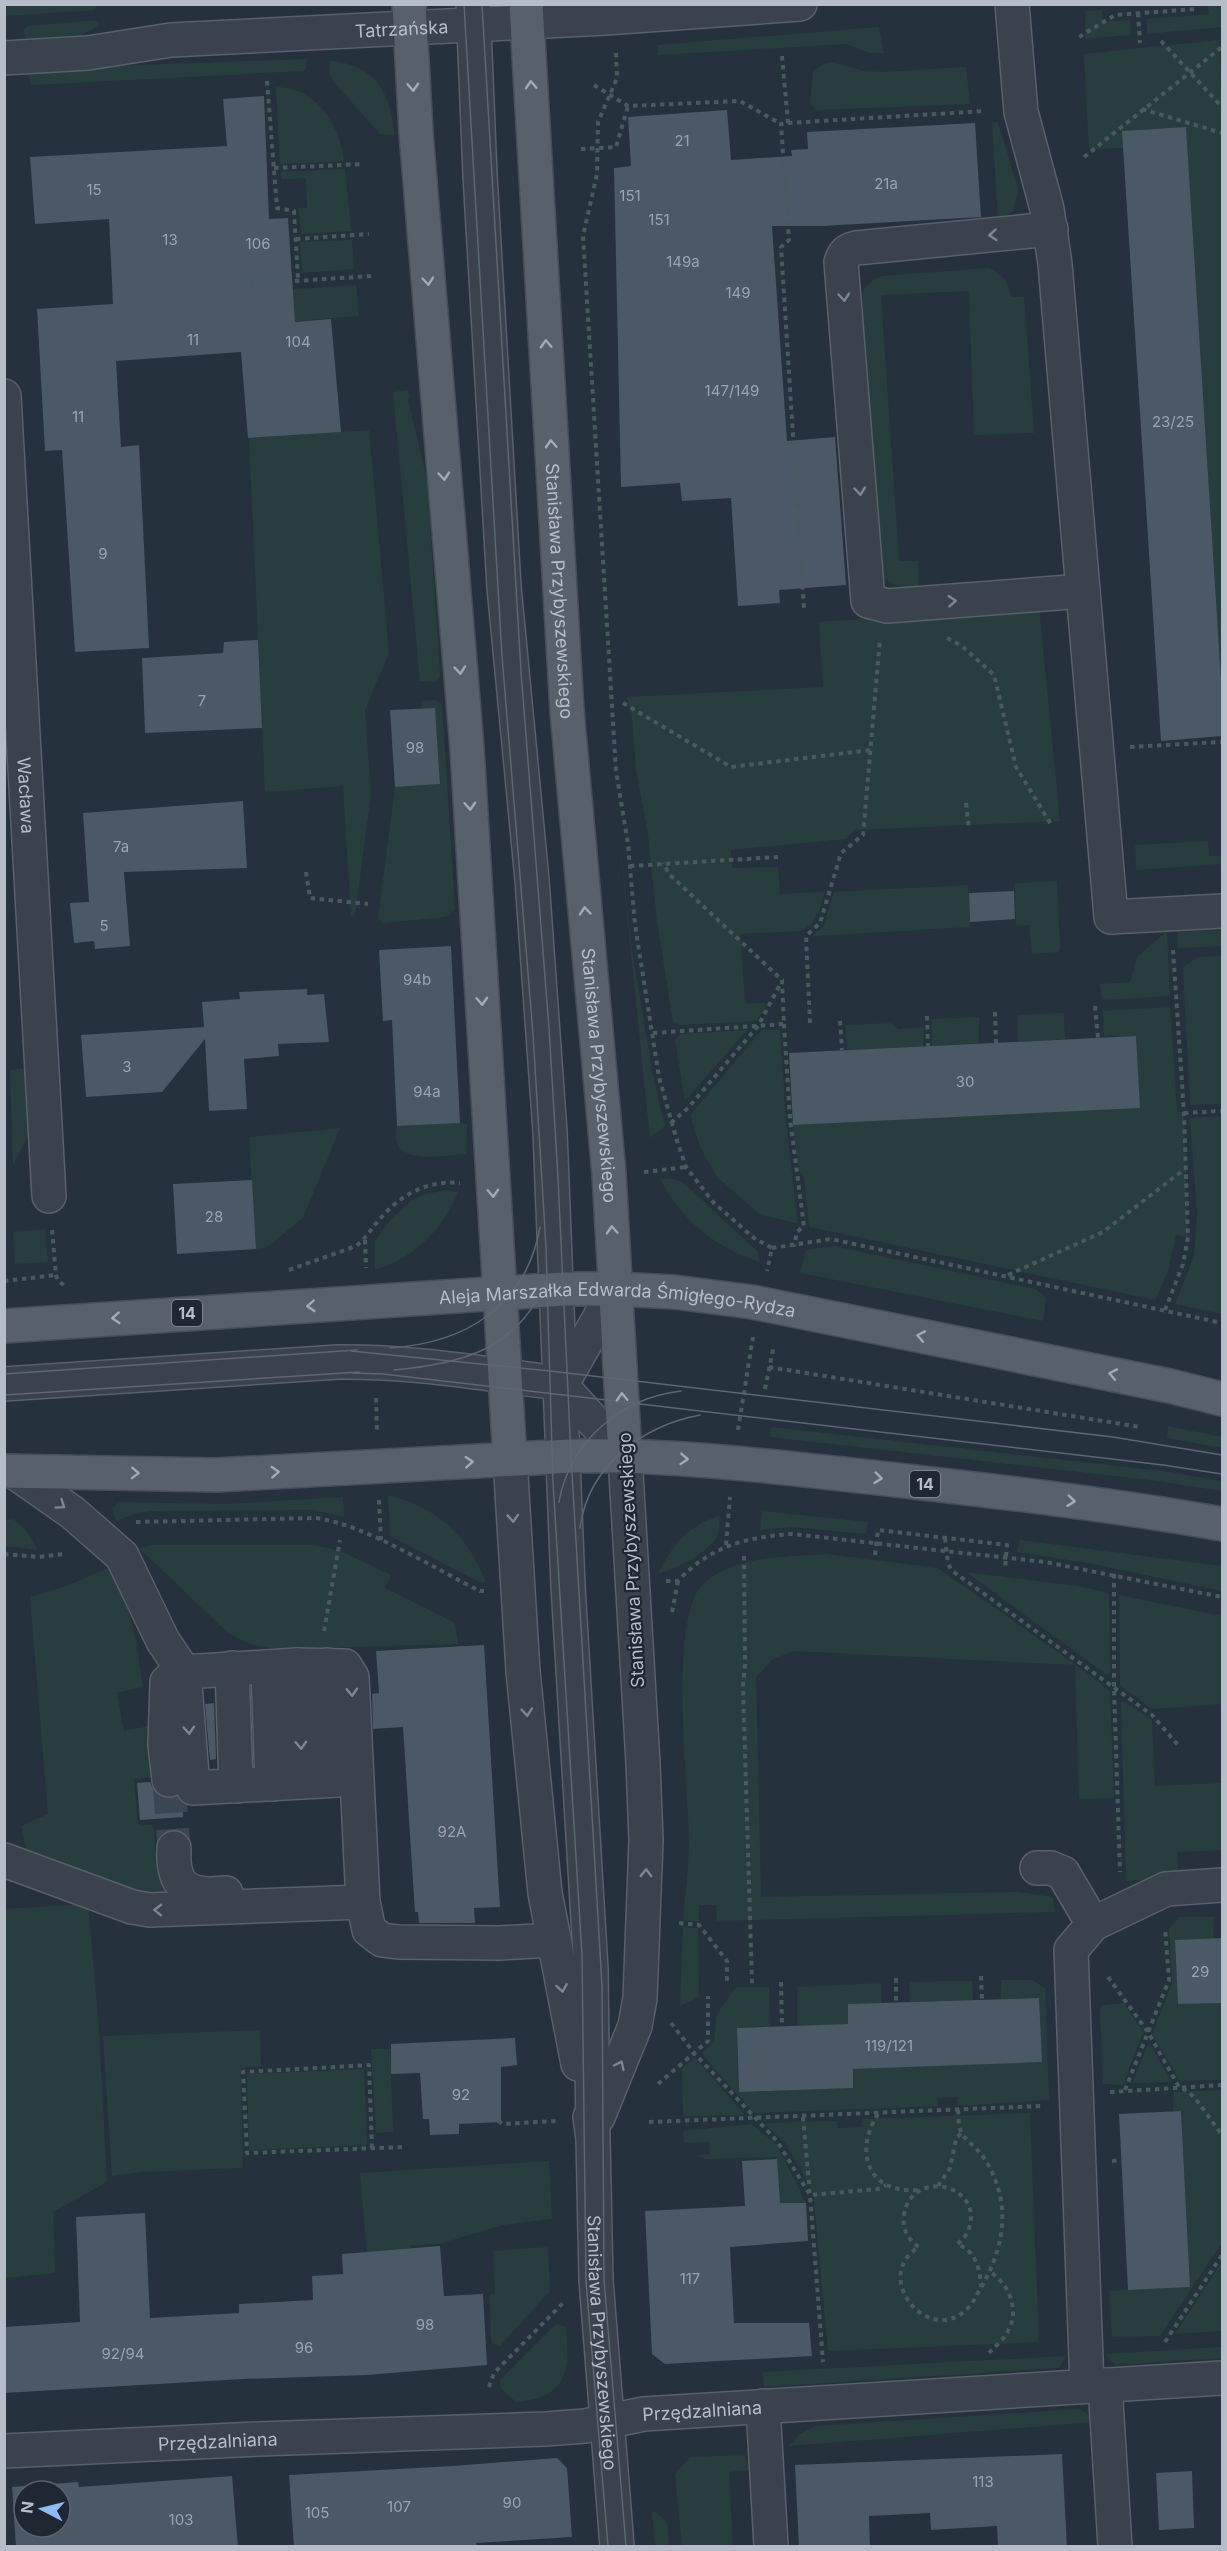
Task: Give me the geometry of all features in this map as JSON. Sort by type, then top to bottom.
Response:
[{"type":"main road","name":"Stanisława Przybyszewskiego","points":[[526,13],[567,711],[606,1141],[625,1456]]},
{"type":"main road","name":"Stanisława Przybyszewskiego","points":[[409,16],[416,133],[466,748],[510,1460]]},
{"type":"main road","name":"Aleja Marszałka Edwarda Śmigłego-Rydza","points":[[4,1326],[557,1290],[616,1289],[674,1292],[752,1302],[1170,1386],[1222,1399]]},
{"type":"main road","name":"14","points":[[9,1471],[216,1475],[563,1456],[625,1456],[742,1463],[997,1492],[1144,1510],[1222,1524]]},
{"type":"street","name":"Tatrzańska","points":[[4,58],[88,53],[171,40],[409,16],[800,4]]},
{"type":"street","points":[[1012,4],[1021,112],[1051,229],[1111,917],[1222,911]]},
{"type":"street","points":[[474,15],[480,184],[504,586],[532,880],[550,1132],[563,1456],[591,1969],[593,2139]]},
{"type":"street","points":[[1051,229],[856,248],[844,254],[841,262],[868,601],[884,605],[1083,591]]},
{"type":"street","name":"Wacława","points":[[4,396],[50,1197]]},
{"type":"street","points":[[560,1383],[616,1289]]},
{"type":"street","points":[[4,1384],[365,1362],[560,1383],[625,1456]]},
{"type":"street","name":"Stanisława Przybyszewskiego","points":[[593,2139],[603,2101],[623,2060],[635,2026],[640,1998],[645,1923],[646,1840],[643,1763],[625,1456]]},
{"type":"street","name":"Stanisława Przybyszewskiego","points":[[510,1460],[523,1671],[545,1893],[593,2139],[594,2241],[617,2547]]},
{"type":"street","points":[[9,1471],[73,1513],[122,1556],[163,1641],[208,1670],[226,1786]]},
{"type":"street","points":[[302,1666],[316,1781],[363,1891],[369,1930],[382,1940],[398,1942],[488,1943],[554,1940]]},
{"type":"street","points":[[169,1780],[165,1745],[167,1682],[173,1676],[208,1670],[302,1666]]},
{"type":"street","points":[[302,1666],[316,1781]]},
{"type":"street","points":[[208,1670],[193,1788],[316,1781]]},
{"type":"street","points":[[174,1848],[176,1877],[184,1887],[194,1893],[363,1891]]},
{"type":"street","points":[[4,1860],[132,1907],[150,1910],[363,1891]]},
{"type":"street","points":[[1036,1868],[1051,1868],[1063,1873],[1093,1924]]},
{"type":"street","points":[[1115,2547],[1096,2386],[1071,1950],[1093,1924],[1146,1898],[1174,1887],[1222,1885]]},
{"type":"street","name":"Przędzalniana","points":[[4,2451],[250,2439],[535,2429],[585,2426],[644,2414],[1222,2378]]},
{"type":"street","points":[[763,2406],[771,2547]]},
{"type":"path","points":[[1079,37],[1115,15],[1196,9]]},
{"type":"path","points":[[1137,13],[1140,42]]},
{"type":"path","points":[[1161,40],[1222,107]]},
{"type":"path","points":[[616,46],[617,78],[598,122],[597,174],[583,236],[611,715],[635,925],[659,1077],[686,1167],[713,1202],[754,1238],[772,1248],[831,1239],[1222,1323]]},
{"type":"path","points":[[1084,157],[1222,47]]},
{"type":"path","points":[[782,56],[788,123]]},
{"type":"path","points":[[267,81],[277,208],[294,211],[298,280]]},
{"type":"path","points":[[594,85],[628,106],[740,101],[782,124],[985,111]]},
{"type":"path","points":[[581,149],[616,147],[628,106]]},
{"type":"path","points":[[1142,109],[1222,133]]},
{"type":"path","points":[[782,124],[789,240],[781,247],[804,608]]},
{"type":"path","points":[[274,168],[364,164]]},
{"type":"path","points":[[296,239],[369,234]]},
{"type":"path","points":[[250,284],[371,276]]},
{"type":"path","points":[[810,1023],[806,936],[820,923],[841,853],[863,836],[884,605]]},
{"type":"path","points":[[944,636],[962,646],[994,675],[1016,767],[1052,826]]},
{"type":"path","points":[[623,704],[731,767],[871,750]]},
{"type":"path","points":[[1123,747],[1222,742]]},
{"type":"path","points":[[966,803],[969,830]]},
{"type":"path","points":[[630,866],[778,857]]},
{"type":"path","points":[[663,863],[670,875],[782,980],[790,1119],[804,1226],[797,1232],[794,1246]]},
{"type":"path","points":[[306,872],[310,898],[368,904]]},
{"type":"path","points":[[1164,1310],[1183,1264],[1188,1237],[1185,1113],[1171,913]]},
{"type":"path","points":[[671,1123],[688,1108],[758,1026],[782,980]]},
{"type":"path","points":[[1095,1006],[1098,1038]]},
{"type":"path","points":[[995,1012],[996,1043]]},
{"type":"path","points":[[927,1016],[928,1046]]},
{"type":"path","points":[[840,1021],[842,1050]]},
{"type":"path","points":[[653,1033],[784,1024]]},
{"type":"path","points":[[1185,1113],[1222,1111]]},
{"type":"path","points":[[653,1172],[686,1167]]},
{"type":"path","points":[[1007,1276],[1103,1232],[1186,1168]]},
{"type":"path","points":[[284,1271],[343,1251],[364,1240],[377,1221],[405,1195],[432,1184],[463,1184]]},
{"type":"path","points":[[50,1197],[56,1275],[58,1281],[72,1286]]},
{"type":"path","points":[[364,1240],[366,1274]]},
{"type":"path","points":[[768,1267],[772,1248]]},
{"type":"path","points":[[4,1281],[56,1275]]},
{"type":"path","points":[[739,1423],[752,1342]]},
{"type":"path","points":[[765,1389],[774,1346]]},
{"type":"path","points":[[769,1367],[1140,1427]]},
{"type":"path","points":[[379,1495],[381,1541]]},
{"type":"path","points":[[726,1545],[728,1513]]},
{"type":"path","points":[[133,1523],[145,1520],[316,1518],[338,1522],[480,1591],[488,1591]]},
{"type":"path","points":[[875,1555],[878,1530],[1007,1545],[1005,1569]]},
{"type":"path","points":[[656,1582],[678,1581],[686,1572],[726,1545],[761,1537],[792,1534],[1006,1557],[1114,1574],[1222,1597]]},
{"type":"path","points":[[945,1538],[948,1563],[956,1574],[1152,1715],[1178,1745]]},
{"type":"path","points":[[302,1666],[340,1551],[340,1540]]},
{"type":"path","points":[[4,1554],[39,1557],[70,1552]]},
{"type":"path","points":[[744,1556],[746,1665],[743,1685],[752,1983]]},
{"type":"path","points":[[1114,1574],[1114,1688],[1121,1882],[1163,1909],[1169,1980],[1125,2090]]},
{"type":"path","points":[[673,1923],[699,1925],[728,1961],[727,1984]]},
{"type":"path","points":[[1104,1971],[1148,2032],[1179,2086],[1194,2097],[1222,2135]]},
{"type":"path","points":[[981,1976],[982,2000]]},
{"type":"path","points":[[896,1978],[896,2002]]},
{"type":"path","points":[[781,1982],[782,2026]]},
{"type":"path","points":[[658,2084],[708,2041],[708,1996]]},
{"type":"path","points":[[669,2020],[695,2054],[777,2141],[810,2195]]},
{"type":"path","points":[[372,2148],[369,2065],[243,2072],[247,2153],[404,2147]]},
{"type":"path","points":[[1106,2093],[1179,2086],[1222,2085]]},
{"type":"path","points":[[649,2122],[1044,2106]]},
{"type":"path","points":[[919,2190],[907,2203],[903,2223],[912,2242],[919,2247],[908,2256],[901,2281],[907,2301],[920,2313],[928,2317],[948,2319],[966,2310],[981,2287],[999,2250],[1002,2234],[999,2191],[987,2164],[962,2133],[958,2110]]},
{"type":"path","points":[[878,2114],[867,2136],[866,2157],[870,2169],[886,2185],[894,2189],[919,2190],[938,2186],[955,2191],[967,2204],[970,2223],[966,2236],[957,2244],[965,2247],[976,2261],[981,2287]]},
{"type":"path","points":[[803,2117],[823,2362]]},
{"type":"path","points":[[498,2121],[504,2124],[560,2121]]},
{"type":"path","points":[[938,2186],[950,2168],[956,2139],[962,2133]]},
{"type":"path","points":[[810,2195],[878,2189],[886,2185]]},
{"type":"path","points":[[1165,2342],[1222,2255]]},
{"type":"path","points":[[989,2353],[1010,2329],[1013,2315],[1008,2292],[1003,2283],[990,2272]]},
{"type":"path","points":[[489,2387],[494,2373],[568,2298]]},
{"type":"green space","points":[[4,5],[96,5],[95,10],[5,16]]},
{"type":"green space","points":[[1208,5],[1222,5],[1222,27],[1147,34],[1147,19],[1209,14]]},
{"type":"green space","points":[[1102,10],[1103,22],[1130,20],[1131,35],[1085,39],[1085,11]]},
{"type":"green space","points":[[96,21],[100,25],[82,35],[25,39],[24,29],[29,26]]},
{"type":"green space","points":[[879,27],[884,53],[869,53],[846,44],[658,55],[658,45]]},
{"type":"green space","points":[[1219,40],[1222,118],[1222,695],[1186,127],[1123,131],[1123,148],[1089,149],[1084,54]]},
{"type":"green space","points":[[307,59],[306,69],[303,71],[32,85],[28,75],[34,69]]},
{"type":"green space","points":[[330,61],[358,68],[378,83],[389,106],[394,135],[380,134],[334,82],[330,75]]},
{"type":"green space","points":[[831,62],[865,71],[883,72],[966,67],[970,104],[817,110],[810,103],[813,72],[823,64]]},
{"type":"green space","points":[[276,87],[303,93],[324,110],[337,134],[344,161],[280,164]]},
{"type":"green space","points":[[992,122],[998,122],[1018,189],[1013,211],[998,221]]},
{"type":"green space","points":[[345,169],[351,231],[301,234],[298,208],[307,208],[306,178],[281,179],[281,172]]},
{"type":"green space","points":[[352,240],[354,269],[302,273],[300,242]]},
{"type":"green space","points":[[989,268],[1004,279],[1011,297],[1024,297],[1034,433],[974,435],[969,291],[881,295],[899,561],[918,561],[918,590],[902,587],[879,573],[859,303],[867,286],[882,276]]},
{"type":"green space","points":[[356,285],[359,316],[240,326],[239,293]]},
{"type":"green space","points":[[408,390],[410,398],[408,399],[427,480],[440,676],[436,682],[420,681],[393,392]]},
{"type":"green space","points":[[369,430],[389,653],[365,710],[371,794],[355,916],[351,917],[343,786],[265,792],[249,438]]},
{"type":"green space","points":[[1039,607],[1060,821],[856,830],[845,839],[731,850],[732,868],[778,867],[780,894],[825,892],[821,904],[814,920],[805,929],[740,934],[745,1003],[768,1003],[757,1021],[680,1025],[673,1022],[657,921],[648,835],[636,769],[632,716],[627,697],[823,687],[819,622]]},
{"type":"green space","points":[[436,700],[442,704],[455,910],[446,917],[383,923],[378,919],[395,787],[440,784],[435,708],[422,708],[421,701]]},
{"type":"green space","points":[[617,817],[632,950],[653,1075],[665,1126],[650,1138]]},
{"type":"green space","points":[[1208,841],[1209,856],[1222,856],[1222,864],[1136,870],[1135,845]]},
{"type":"green space","points":[[1057,881],[1060,949],[1058,952],[1032,954],[1029,925],[1016,926],[1015,883]]},
{"type":"green space","points":[[968,885],[970,927],[812,936],[823,927],[834,892]]},
{"type":"green space","points":[[1222,930],[1222,946],[1178,948],[1178,932]]},
{"type":"green space","points":[[1167,931],[1170,996],[1102,1000],[1100,984],[1130,982],[1138,956]]},
{"type":"green space","points":[[1222,956],[1222,1104],[1190,1105],[1183,967],[1198,957]]},
{"type":"green space","points":[[1170,1007],[1177,1111],[1184,1113],[1188,1237],[1176,1235],[1168,1271],[1155,1300],[809,1227],[804,1177],[799,1170],[793,1125],[1139,1108],[1136,1036],[1104,1036],[1103,1011]]},
{"type":"green space","points":[[1064,1013],[1065,1039],[1018,1042],[1018,1015]]},
{"type":"green space","points":[[979,1017],[979,1043],[932,1046],[931,1019]]},
{"type":"green space","points":[[890,1023],[899,1029],[924,1027],[923,1046],[847,1050],[846,1025]]},
{"type":"green space","points":[[747,1030],[685,1101],[675,1040],[680,1034]]},
{"type":"green space","points":[[762,1030],[780,1030],[786,1122],[798,1224],[759,1214],[717,1177],[700,1147],[690,1115]]},
{"type":"green space","points":[[27,1068],[31,1131],[13,1165],[10,1070]]},
{"type":"green space","points":[[1222,1116],[1222,1314],[1175,1304],[1194,1256],[1197,1213],[1190,1118]]},
{"type":"green space","points":[[467,1124],[466,1154],[431,1157],[408,1154],[400,1148],[396,1139],[397,1126]]},
{"type":"green space","points":[[340,1128],[303,1218],[266,1248],[256,1249],[249,1137]]},
{"type":"green space","points":[[660,1178],[674,1179],[686,1185],[758,1252],[760,1262],[729,1249],[701,1230],[678,1207]]},
{"type":"green space","points":[[446,1190],[458,1192],[444,1219],[435,1230],[415,1250],[403,1258],[375,1270],[375,1241],[392,1218],[411,1201],[422,1195]]},
{"type":"green space","points":[[45,1229],[48,1262],[15,1264],[13,1232]]},
{"type":"green space","points":[[834,1246],[1036,1289],[1046,1298],[1043,1321],[800,1273],[806,1250]]},
{"type":"green space","points":[[1168,1426],[1222,1437],[1222,1448],[1167,1438]]},
{"type":"green space","points":[[771,1427],[1162,1471],[1222,1481],[1222,1491],[1150,1480],[770,1437]]},
{"type":"green space","points":[[388,1495],[422,1508],[449,1525],[469,1550],[486,1582],[481,1583],[390,1536]]},
{"type":"green space","points":[[343,1497],[344,1517],[314,1510],[152,1511],[136,1513],[116,1521],[112,1509],[121,1502],[228,1504]]},
{"type":"green space","points":[[762,1511],[868,1522],[866,1534],[792,1527],[760,1530]]},
{"type":"green space","points":[[720,1515],[718,1534],[708,1547],[683,1564],[658,1573],[683,1537],[698,1525]]},
{"type":"green space","points":[[13,1519],[26,1530],[38,1550],[5,1546],[5,1520]]},
{"type":"green space","points":[[1020,1540],[1222,1566],[1222,1591],[1088,1563],[1017,1552]]},
{"type":"green space","points":[[154,1545],[310,1545],[343,1552],[391,1575],[385,1588],[455,1623],[458,1644],[276,1649],[249,1644],[227,1632],[139,1548]]},
{"type":"green space","points":[[826,1554],[938,1568],[1076,1665],[1110,1691],[1114,1798],[1079,1799],[1075,1665],[794,1651],[773,1659],[756,1677],[761,1897],[1019,1892],[1053,1897],[1055,1912],[717,1921],[716,1905],[699,1905],[699,1922],[683,1920],[689,1843],[683,1666],[686,1630],[693,1602],[704,1583],[731,1567],[762,1559]]},
{"type":"green space","points":[[108,1568],[128,1610],[136,1640],[143,1687],[117,1693],[124,1731],[149,1726],[153,1777],[134,1779],[138,1825],[153,1825],[156,1854],[161,1871],[178,1894],[138,1901],[36,1860],[26,1849],[21,1826],[48,1814],[30,1597],[69,1585]]},
{"type":"green space","points":[[966,1572],[1077,1586],[1109,1593],[1110,1673],[1107,1675]]},
{"type":"green space","points":[[1119,1595],[1222,1616],[1222,1704],[1152,1709],[1120,1685]]},
{"type":"green space","points":[[1121,1702],[1125,1702],[1152,1720],[1155,1786],[1222,1783],[1222,1850],[1177,1852],[1179,1877],[1126,1881]]},
{"type":"green space","points":[[88,1904],[99,2030],[107,2182],[53,2212],[55,2273],[5,2278],[5,1909]]},
{"type":"green space","points":[[1179,1917],[1214,1917],[1213,1939],[1175,1940],[1178,2004],[1222,2003],[1222,2080],[1180,2081],[1152,2034],[1172,1984],[1169,1928]]},
{"type":"green space","points":[[683,1927],[698,1928],[699,1997],[680,2006]]},
{"type":"green space","points":[[1001,1980],[1032,1980],[1045,1988],[1049,2100],[958,2106],[957,2097],[937,2098],[938,2106],[754,2113],[701,2053],[714,2042],[717,2014],[736,1987],[769,1987],[770,2026],[737,2028],[739,2092],[853,2088],[853,2069],[1041,2062],[1039,1998],[1001,1999]]},
{"type":"green space","points":[[972,1981],[973,2000],[910,2002],[909,1982]]},
{"type":"green space","points":[[881,1983],[881,2003],[848,2004],[848,2024],[797,2026],[797,1987]]},
{"type":"green space","points":[[1124,2003],[1143,2032],[1123,2085],[1103,2084],[1100,2009],[1103,2005]]},
{"type":"green space","points":[[260,2030],[261,2066],[241,2068],[243,2168],[141,2172],[112,2176],[103,2036]]},
{"type":"green space","points":[[1149,2043],[1172,2082],[1132,2083]]},
{"type":"green space","points":[[371,2049],[390,2049],[393,2132],[376,2133]]},
{"type":"green space","points":[[695,2058],[745,2115],[683,2116],[682,2068]]},
{"type":"green space","points":[[364,2069],[367,2145],[249,2150],[247,2074]]},
{"type":"green space","points":[[1222,2090],[1222,2243],[1160,2336],[1112,2337],[1109,2291],[1190,2287],[1181,2111],[1173,2111],[1174,2092]]},
{"type":"green space","points":[[1030,2113],[1039,2342],[828,2351],[813,2190],[785,2143],[764,2123],[837,2121],[838,2128],[861,2127],[862,2119]]},
{"type":"green space","points":[[752,2124],[777,2145],[806,2203],[779,2203],[776,2157],[705,2159],[696,2155],[710,2154],[709,2142],[684,2143],[683,2131]]},
{"type":"green space","points":[[549,2161],[552,2219],[503,2225],[439,2244],[411,2245],[412,2284],[370,2286],[360,2173]]},
{"type":"green space","points":[[548,2247],[550,2291],[500,2346],[491,2343],[490,2295],[495,2293],[493,2251]]},
{"type":"green space","points":[[1222,2262],[1222,2331],[1175,2334]]},
{"type":"green space","points":[[556,2324],[566,2327],[567,2357],[562,2380],[546,2395],[516,2402],[501,2389],[500,2380]]},
{"type":"green space","points":[[1222,2347],[1222,2358],[1115,2365],[1105,2354]]},
{"type":"green space","points":[[1066,2356],[1059,2368],[764,2387],[763,2372]]},
{"type":"green space","points":[[1080,2409],[1091,2416],[1094,2422],[789,2446],[800,2434],[816,2426]]},
{"type":"green space","points":[[745,2455],[750,2470],[729,2472],[733,2546],[682,2546],[675,2474],[690,2457]]},
{"type":"green space","points":[[652,2512],[656,2512],[667,2522],[669,2546],[655,2546]]},
{"type":"building","points":[[264,96],[269,219],[288,218],[295,322],[331,319],[341,432],[248,438],[241,352],[116,361],[121,447],[139,445],[149,648],[75,652],[62,450],[45,451],[37,309],[113,304],[109,219],[35,224],[30,157],[227,146],[223,99]]},
{"type":"building","points":[[727,110],[731,160],[792,156],[791,150],[808,149],[807,132],[975,123],[981,217],[822,226],[772,226],[787,441],[835,437],[846,585],[779,590],[780,603],[738,606],[731,498],[682,501],[680,483],[621,487],[614,168],[631,166],[628,117]]},
{"type":"building","points":[[1186,127],[1222,695],[1222,736],[1161,741],[1122,131]]},
{"type":"building","points":[[258,640],[262,728],[145,733],[142,658],[223,653],[224,642]]},
{"type":"building","points":[[435,708],[440,784],[395,787],[390,710]]},
{"type":"building","points":[[243,801],[247,868],[124,872],[130,946],[95,949],[94,941],[74,943],[70,903],[89,902],[83,813]]},
{"type":"building","points":[[1014,891],[1015,919],[970,922],[969,893]]},
{"type":"building","points":[[451,946],[460,1123],[397,1126],[392,1020],[383,1021],[379,950]]},
{"type":"building","points":[[307,989],[307,995],[324,994],[329,1042],[278,1044],[279,1056],[244,1059],[247,1109],[209,1111],[205,1039],[162,1092],[86,1097],[81,1035],[204,1027],[202,1002],[240,999],[239,992]]},
{"type":"building","points":[[1136,1036],[1140,1108],[793,1125],[789,1053]]},
{"type":"building","points":[[252,1180],[256,1249],[177,1254],[173,1184]]},
{"type":"building","points":[[484,1645],[500,1907],[474,1908],[475,1923],[419,1923],[418,1912],[415,1912],[403,1727],[373,1729],[372,1694],[379,1693],[376,1651]]},
{"type":"building","points":[[214,1703],[216,1759],[210,1760],[205,1704]]},
{"type":"building","points":[[150,1782],[154,1791],[161,1797],[171,1799],[177,1797],[182,1802],[183,1817],[140,1820],[137,1783]]},
{"type":"building","points":[[1222,1938],[1222,2003],[1178,2004],[1175,1940]]},
{"type":"building","points":[[1039,1998],[1042,2062],[853,2069],[853,2088],[739,2092],[737,2028],[848,2024],[848,2004]]},
{"type":"building","points":[[515,2038],[517,2065],[501,2067],[501,2122],[459,2124],[459,2134],[430,2135],[429,2119],[423,2119],[420,2073],[391,2074],[391,2044]]},
{"type":"building","points":[[1181,2111],[1190,2287],[1128,2290],[1119,2114]]},
{"type":"building","points":[[777,2159],[780,2203],[806,2203],[808,2241],[730,2247],[734,2323],[809,2323],[812,2356],[665,2364],[652,2354],[645,2211],[745,2206],[742,2161]]},
{"type":"building","points":[[145,2213],[150,2318],[239,2313],[239,2304],[313,2300],[312,2276],[343,2274],[342,2254],[440,2246],[444,2296],[483,2294],[487,2365],[367,2375],[243,2379],[4,2393],[4,2327],[80,2322],[76,2217]]},
{"type":"building","points":[[1062,2454],[1067,2547],[998,2547],[997,2526],[931,2530],[930,2513],[869,2516],[870,2547],[799,2547],[795,2465]]},
{"type":"building","points":[[557,2458],[567,2468],[572,2537],[476,2543],[477,2547],[294,2547],[289,2475]]},
{"type":"building","points":[[1192,2471],[1194,2528],[1159,2530],[1156,2473]]},
{"type":"building","points":[[232,2476],[238,2547],[16,2547],[15,2539],[72,2539],[72,2482],[78,2482],[79,2487]]},
{"type":"tunnel","points":[[169,1780],[174,1848]]},
{"type":"tram line","points":[[464,4],[502,656],[533,1034],[546,1247],[553,1482],[582,1955],[586,2281],[608,2546]]},
{"type":"tram line","points":[[482,4],[521,672],[549,1028],[558,1178],[571,1456],[602,1986],[604,2280],[626,2546]]},
{"type":"tram line","points":[[390,1348],[418,1345],[444,1338],[488,1315],[506,1299],[521,1279],[533,1255],[540,1227]]},
{"type":"tram line","points":[[394,1370],[442,1363],[484,1349],[503,1338],[519,1324],[534,1305],[546,1282]]},
{"type":"tram line","points":[[4,1374],[357,1350]]},
{"type":"tram line","points":[[351,1351],[550,1371],[1113,1437],[1222,1455]]},
{"type":"tram line","points":[[4,1395],[359,1372]]},
{"type":"tram line","points":[[352,1373],[383,1374],[1163,1465],[1222,1474]]},
{"type":"tram line","points":[[559,1502],[574,1460],[602,1426],[619,1413],[638,1403],[659,1395],[681,1391]]},
{"type":"tram line","points":[[580,1528],[585,1506],[594,1486],[621,1452],[658,1429],[679,1420],[700,1415]]}]
